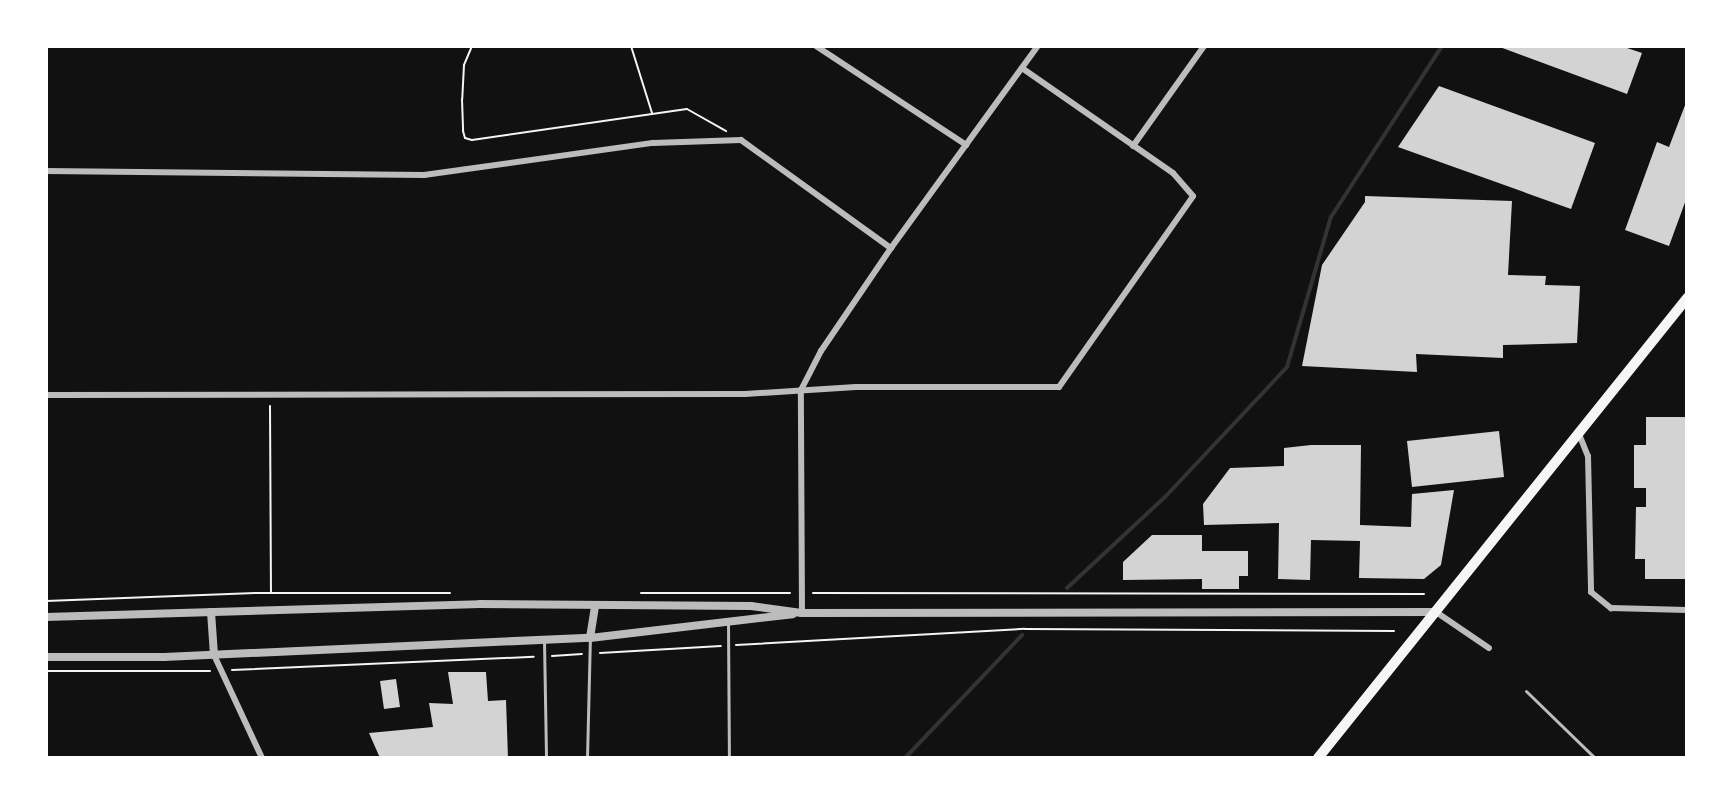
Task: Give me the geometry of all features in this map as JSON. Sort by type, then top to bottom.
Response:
[{"type":"main road","points":[[1318,758],[1687,298]]},
{"type":"street","points":[[816,46],[966,145]]},
{"type":"street","points":[[802,613],[801,390],[821,351],[891,248],[1038,46]]},
{"type":"street","points":[[1133,146],[1204,46]]},
{"type":"street","points":[[46,395],[745,394],[856,387],[1059,387],[1193,196],[1173,173],[1022,68]]},
{"type":"street","points":[[46,171],[424,175],[653,143],[741,140],[891,248]]},
{"type":"street","points":[[1579,434],[1588,456],[1588,582],[1591,592],[1611,608],[1687,610]]},
{"type":"street","points":[[46,617],[480,604],[751,606],[802,613],[1436,612],[1489,648]]},
{"type":"street","points":[[590,638],[595,605]]},
{"type":"street","points":[[211,612],[214,655],[262,758]]},
{"type":"street","points":[[46,657],[214,655],[590,638],[802,613]]},
{"type":"lane","points":[[728,624],[729,758]]},
{"type":"lane","points":[[587,758],[590,638]]},
{"type":"lane","points":[[544,640],[546,757]]},
{"type":"lane","points":[[1526,691],[1595,758]]},
{"type":"path","points":[[472,46],[464,65],[462,99],[465,138],[472,140],[687,109],[741,140]]},
{"type":"path","points":[[631,46],[652,115]]},
{"type":"path","points":[[270,395],[271,593]]},
{"type":"path","points":[[46,601],[271,593],[458,593]]},
{"type":"path","points":[[630,593],[1424,594]]},
{"type":"building","points":[[1497,46],[1621,46],[1642,53],[1627,94]]},
{"type":"building","points":[[1439,86],[1595,143],[1571,209],[1398,147]]},
{"type":"building","points":[[1687,100],[1687,197],[1669,246],[1625,230],[1657,142],[1669,147]]},
{"type":"building","points":[[1365,196],[1512,201],[1508,275],[1546,276],[1545,285],[1580,286],[1577,343],[1503,345],[1503,358],[1416,354],[1417,372],[1302,366],[1322,265],[1365,202]]},
{"type":"building","points":[[1646,417],[1687,417],[1687,579],[1645,579],[1645,559],[1635,559],[1636,507],[1646,507],[1646,488],[1634,488],[1634,445],[1646,445]]},
{"type":"building","points":[[1499,431],[1504,477],[1412,487],[1407,441]]},
{"type":"building","points":[[1361,445],[1360,525],[1411,527],[1412,494],[1454,490],[1441,565],[1424,579],[1359,578],[1360,541],[1311,540],[1310,580],[1278,579],[1279,523],[1204,525],[1203,504],[1230,468],[1284,466],[1284,448]]},
{"type":"building","points":[[1152,535],[1202,535],[1202,551],[1248,551],[1248,576],[1239,576],[1239,589],[1202,589],[1202,579],[1123,580],[1123,562]]},
{"type":"building","points":[[448,672],[486,672],[488,701],[506,700],[508,758],[380,758],[369,733],[433,727],[429,703],[453,704]]},
{"type":"building","points":[[396,679],[400,707],[384,709],[380,681]]},
{"type":"waterway","points":[[1067,588],[1165,497],[1287,367],[1331,217],[1442,46]]},
{"type":"waterway","points":[[905,758],[1022,635]]}]
